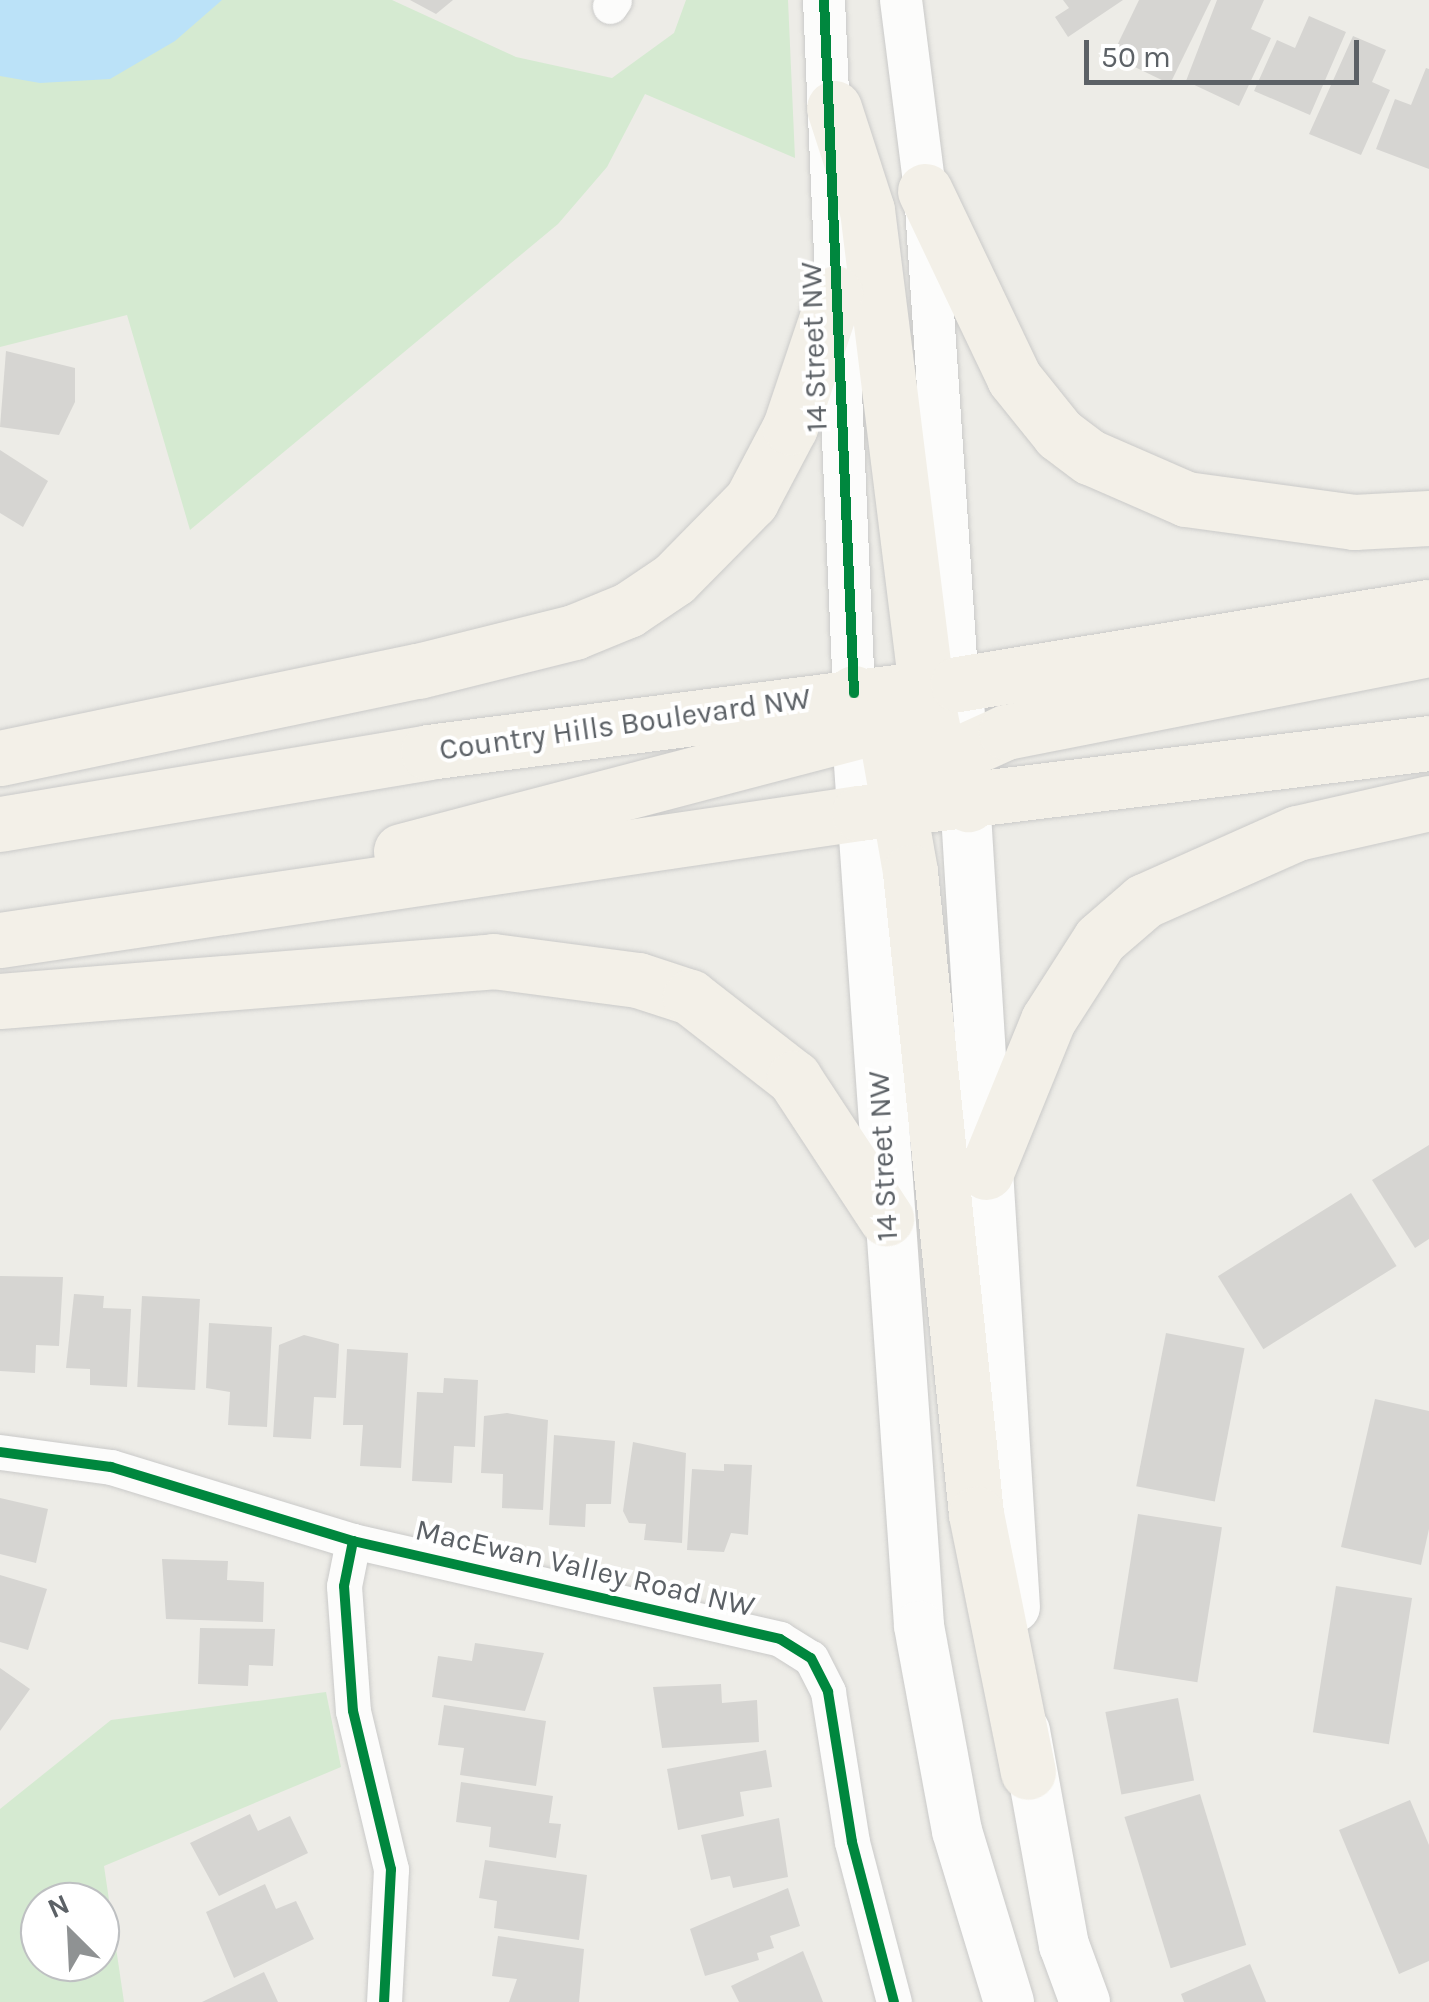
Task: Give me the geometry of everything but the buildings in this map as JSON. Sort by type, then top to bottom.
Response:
[{"type":"main road","points":[[834,108],[867,210],[976,1514],[1028,1772]]},
{"type":"main road","points":[[925,191],[1014,378],[1059,434],[1090,458],[1186,498],[1354,522],[1429,518]]},
{"type":"main road","points":[[0,758],[418,670],[574,632],[628,610],[674,579],[751,501],[790,426],[835,293]]},
{"type":"main road","name":"Country Hills Boulevard NW","points":[[0,940],[201,908],[910,746],[1429,607]]},
{"type":"main road","points":[[201,908],[521,816],[1006,732],[1429,649]]},
{"type":"main road","name":"Country Hills Boulevard NW","points":[[0,824],[252,779],[910,746],[1429,743]]},
{"type":"main road","name":"14 Street NW","points":[[910,746],[986,1172],[1028,1772],[1064,1944],[1085,2002]]},
{"type":"main road","name":"14 Street NW","points":[[910,746],[886,1218],[919,1626],[957,1831],[1009,2002]]},
{"type":"main road","points":[[986,1172],[1048,1020],[1100,939],[1144,901],[1298,833],[1429,803]]},
{"type":"main road","points":[[0,1001],[493,960],[638,980],[690,997],[794,1078],[886,1218]]},
{"type":"street","name":"14 Street NW","points":[[824,0],[834,108],[835,293],[910,746]]},
{"type":"street","name":"14 Street NW","points":[[901,0],[925,191],[910,746]]},
{"type":"street","name":"MacEwan Valley Road NW","points":[[0,1452],[112,1467],[353,1541],[780,1638],[811,1658],[828,1692],[852,1842],[894,2002]]},
{"type":"street","points":[[353,1541],[344,1586],[353,1711],[390,1868],[384,2002]]},
{"type":"green space","points":[[0,0],[392,0],[516,57],[612,78],[674,33],[686,0],[788,0],[795,158],[645,94],[607,167],[558,224],[190,530],[127,315],[0,347]]},
{"type":"green space","points":[[326,1692],[341,1767],[104,1866],[106,1882],[20,1882],[20,1982],[120,1982],[120,1975],[124,2002],[0,2002],[0,1809],[111,1720]]},
{"type":"water","points":[[0,0],[222,0],[175,41],[110,79],[40,83],[0,76]]},
{"type":"cycle path","points":[[824,0],[854,693]]},
{"type":"cycle path","points":[[0,1452],[111,1467],[353,1541],[780,1639],[811,1658],[828,1692],[852,1842],[894,2002]]},
{"type":"cycle path","points":[[353,1541],[344,1586],[353,1711],[391,1869],[384,2002]]}]
